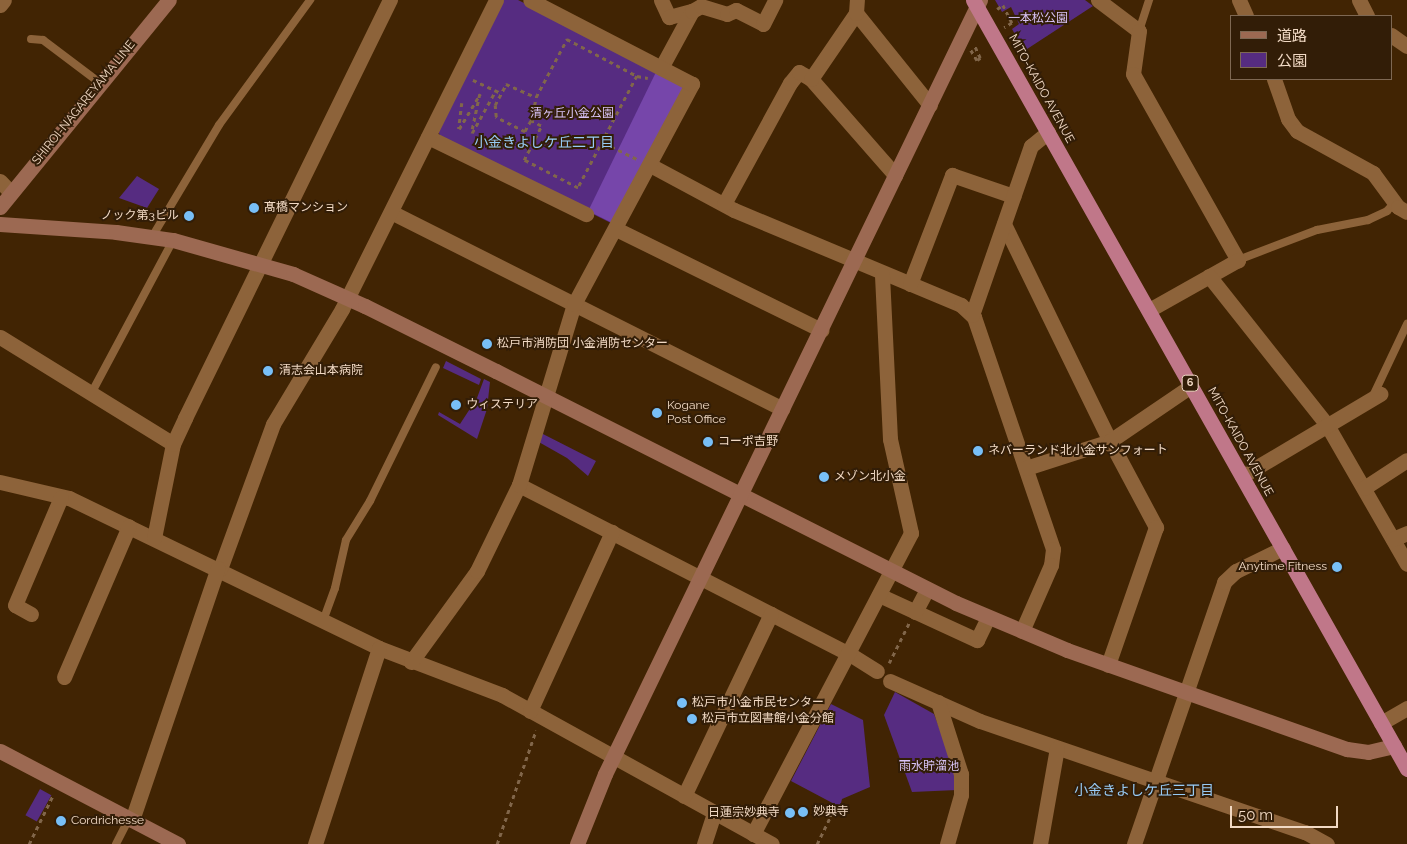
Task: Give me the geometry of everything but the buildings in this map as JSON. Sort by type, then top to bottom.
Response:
[{"type":"highway","name":"MITO-KAIDO AVENUE","points":[[977,2],[1048,132],[1407,768]]},
{"type":"street","points":[[0,5],[4,0]]},
{"type":"street","name":"SHIROI-NAGAREYAMA LINE","points":[[0,208],[169,0]]},
{"type":"street","points":[[154,538],[173,444],[259,263],[390,0]]},
{"type":"street","points":[[130,819],[219,568],[273,424],[348,297],[496,0]]},
{"type":"street","points":[[411,662],[477,571],[519,485],[574,304],[692,84],[530,0]]},
{"type":"street","points":[[661,0],[669,17],[692,11],[701,6],[728,14],[736,10],[763,24],[775,0]]},
{"type":"street","points":[[1098,0],[1139,31],[1133,74],[1238,260],[1149,310]]},
{"type":"street","points":[[1239,0],[1246,15]]},
{"type":"street","points":[[1359,0],[1366,15]]},
{"type":"street","points":[[577,844],[613,758],[856,259],[977,2]]},
{"type":"street","points":[[811,79],[857,6],[930,105]]},
{"type":"street","points":[[662,68],[692,11]]},
{"type":"street","points":[[1392,36],[1407,46]]},
{"type":"street","points":[[724,204],[790,83],[799,72],[811,79],[895,175]]},
{"type":"street","points":[[1274,80],[1288,119],[1297,131],[1373,173],[1395,202],[1407,212]]},
{"type":"street","points":[[972,315],[1031,146],[1048,132]]},
{"type":"street","points":[[428,137],[586,214]]},
{"type":"street","points":[[650,165],[724,204],[856,259],[882,274],[961,305],[972,315],[1053,549],[1051,565],[1022,631]]},
{"type":"street","points":[[910,284],[952,175],[1013,196]]},
{"type":"street","points":[[0,181],[11,193]]},
{"type":"street","points":[[391,212],[782,409]]},
{"type":"street","points":[[0,224],[173,240],[259,263],[348,297],[892,572],[988,617],[1108,665],[1347,748],[1368,752],[1394,746]]},
{"type":"street","points":[[1004,224],[1110,441],[1157,532],[1108,665]]},
{"type":"street","points":[[616,228],[821,330]]},
{"type":"street","points":[[753,834],[911,533],[890,439],[882,274]]},
{"type":"street","points":[[1209,276],[1327,425],[1364,488],[1400,536],[1407,564]]},
{"type":"street","points":[[0,337],[92,392],[173,444]]},
{"type":"street","points":[[1026,468],[1110,441],[1191,386]]},
{"type":"street","points":[[1242,476],[1376,395]]},
{"type":"street","points":[[1364,488],[1406,464]]},
{"type":"street","points":[[0,482],[61,497],[219,568],[322,622],[379,648],[411,662],[502,694],[613,758],[772,844]]},
{"type":"street","points":[[519,485],[848,653],[938,702],[1057,748],[1155,779],[1305,832],[1327,844]]},
{"type":"street","points":[[31,614],[15,605],[61,497]]},
{"type":"street","points":[[64,677],[129,526]]},
{"type":"street","points":[[535,714],[612,532]]},
{"type":"street","points":[[1134,844],[1224,582],[1236,571],[1283,548]]},
{"type":"street","points":[[915,612],[927,589]]},
{"type":"street","points":[[879,595],[977,640],[988,617]]},
{"type":"street","points":[[684,796],[771,614]]},
{"type":"street","points":[[315,844],[332,800],[379,648]]},
{"type":"street","points":[[938,702],[961,774],[961,795],[947,844]]},
{"type":"street","points":[[1381,723],[1407,708]]},
{"type":"street","points":[[1040,844],[1057,748]]},
{"type":"street","points":[[0,751],[178,844]]},
{"type":"street","points":[[704,844],[714,813]]},
{"type":"lane","points":[[152,237],[155,228],[219,124],[310,0]]},
{"type":"lane","points":[[1139,31],[1148,0]]},
{"type":"lane","points":[[31,39],[43,40],[100,83]]},
{"type":"lane","points":[[1238,260],[1317,230],[1368,220],[1387,212],[1395,202]]},
{"type":"lane","points":[[92,392],[173,240]]},
{"type":"lane","points":[[1376,395],[1407,324]]},
{"type":"lane","points":[[322,622],[335,588],[346,540],[370,501],[436,366]]},
{"type":"lane","points":[[116,844],[130,819]]},
{"type":"path","points":[[997,9],[1003,5],[1012,24]]},
{"type":"path","points":[[531,121],[542,126],[524,160],[578,188],[604,143],[637,76],[567,39],[536,97],[531,121],[525,132],[496,117],[495,105],[506,84],[536,97]]},
{"type":"path","points":[[970,48],[977,60],[980,58],[975,47]]},
{"type":"path","points":[[467,84],[470,79],[501,93]]},
{"type":"path","points":[[463,96],[459,129],[480,94],[472,133],[496,90]]},
{"type":"path","points":[[604,143],[650,165]]},
{"type":"path","points":[[884,673],[915,612]]},
{"type":"path","points":[[497,844],[535,714]]},
{"type":"path","points":[[29,844],[53,795]]},
{"type":"path","points":[[817,844],[830,816],[832,802]]},
{"type":"green space","name":"清ヶ丘小金公園","points":[[503,0],[518,0],[657,70],[611,223],[441,139],[438,130]]},
{"type":"green space","name":"一本松公園","points":[[995,0],[1085,0],[1093,6],[1024,51],[1012,29],[1019,24],[1011,7],[1002,12]]},
{"type":"green space","points":[[137,176],[159,189],[147,208],[119,198]]},
{"type":"green space","points":[[446,361],[481,379],[479,385],[443,368]]},
{"type":"green space","points":[[484,379],[490,382],[487,409],[477,439],[438,415],[439,412],[460,424],[477,398]]},
{"type":"green space","points":[[539,432],[596,461],[588,476],[567,458],[537,441]]},
{"type":"green space","name":"雨水貯溜池","points":[[895,692],[934,714],[953,763],[957,790],[912,792],[884,715]]},
{"type":"green space","points":[[831,704],[863,720],[870,787],[842,799],[840,807],[791,781]]},
{"type":"green space","points":[[40,789],[51,795],[37,822],[25,815]]},
{"type":"shaded area","points":[[657,70],[686,84],[617,225],[588,211]]},
{"type":"place","name":"髙橋マンション","points":[[254,208]]},
{"type":"place","name":"ノック第3ビル","points":[[189,216]]},
{"type":"place","name":"松戸市消防団 小金消防センター","points":[[487,344]]},
{"type":"place","name":"清志会山本病院","points":[[268,371]]},
{"type":"place","name":"ウィステリア","points":[[456,405]]},
{"type":"place","name":"Kogane Post Office","points":[[657,413]]},
{"type":"place","name":"コーポ吉野","points":[[708,442]]},
{"type":"place","name":"ネバーランド北小金サンフォート","points":[[978,451]]},
{"type":"place","name":"メゾン北小金","points":[[824,477]]},
{"type":"place","name":"Anytime Fitness","points":[[1337,567]]},
{"type":"place","name":"松戸市小金市民センター","points":[[682,703]]},
{"type":"place","name":"松戸市立図書館小金分館","points":[[692,719]]},
{"type":"place","name":"妙典寺","points":[[803,812]]},
{"type":"place","name":"日蓮宗妙典寺","points":[[790,813]]},
{"type":"place","name":"Cordrichesse","points":[[61,821]]},
{"type":"district","name":"小金きよしケ丘二丁目","points":[[544,142]]},
{"type":"district","name":"小金きよしケ丘三丁目","points":[[1144,790]]}]
